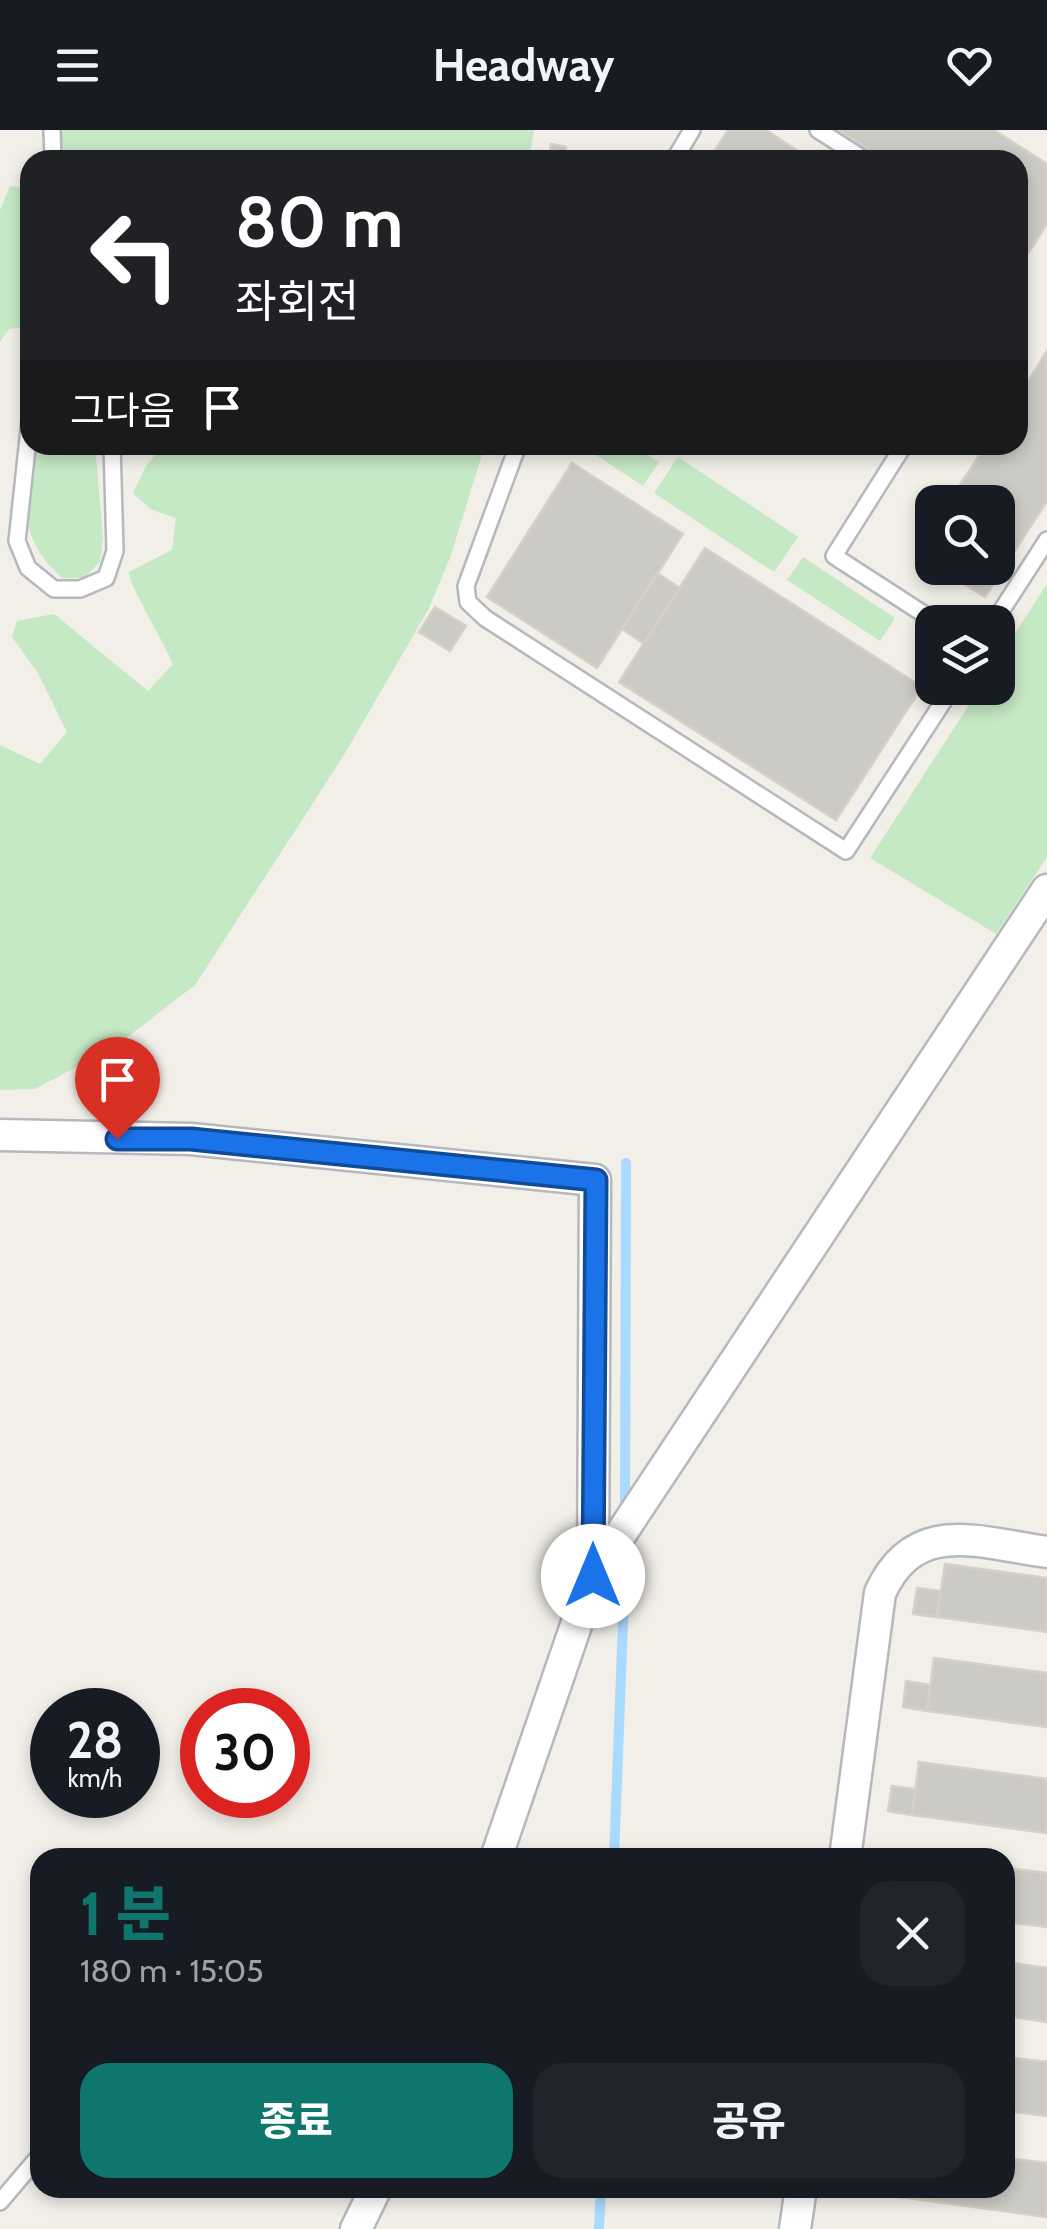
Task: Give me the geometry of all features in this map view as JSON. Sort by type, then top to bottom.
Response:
[{"type":"street","points":[[500,1848],[599,1566],[1047,890]]},
{"type":"street","points":[[0,1135],[191,1139],[596,1180],[599,1566]]},
{"type":"street","points":[[845,1848],[880,1593],[890,1570],[906,1554],[938,1540],[1047,1552]]},
{"type":"street","points":[[356,2229],[371,2198]]},
{"type":"street","points":[[795,2229],[799,2198]]},
{"type":"lane","points":[[818,130],[849,150]]},
{"type":"lane","points":[[23,455],[17,542],[28,568],[54,589],[80,589],[106,578],[115,551],[112,455]]},
{"type":"lane","points":[[514,455],[466,586],[468,602],[501,628],[846,852],[941,705]]},
{"type":"lane","points":[[898,455],[834,556],[915,608]]},
{"type":"lane","points":[[1005,605],[1047,540]]},
{"type":"lane","points":[[0,2202],[30,2167]]},
{"type":"green space","points":[[61,130],[534,130],[531,150],[62,150]]},
{"type":"green space","points":[[10,186],[20,187],[20,327],[9,329],[0,342],[0,210]]},
{"type":"green space","points":[[31,455],[96,455],[103,537],[100,562],[84,578],[62,578],[37,548],[27,517]]},
{"type":"green space","points":[[155,455],[482,455],[450,558],[428,610],[344,755],[195,985],[117,1045],[35,1089],[0,1090],[0,745],[40,764],[67,732],[38,673],[12,637],[17,621],[54,614],[148,691],[173,664],[129,572],[172,550],[176,518],[150,509],[133,493]]},
{"type":"green space","points":[[596,455],[648,455],[659,462],[643,486]]},
{"type":"green space","points":[[678,457],[798,537],[774,572],[654,493]]},
{"type":"green space","points":[[803,557],[895,618],[880,641],[787,580]]},
{"type":"green space","points":[[1047,584],[1047,857],[996,934],[870,858],[969,705],[1015,705],[1015,634]]},
{"type":"building","points":[[728,130],[766,130],[796,150],[715,150]]},
{"type":"building","points":[[838,130],[994,130],[1025,150],[869,150]]},
{"type":"building","points":[[551,144],[566,147],[566,150],[550,150]]},
{"type":"building","points":[[1028,152],[1047,164],[1047,224],[1029,252]]},
{"type":"building","points":[[1047,351],[1047,501],[1015,551],[1015,485],[960,485],[980,455],[1028,455],[1028,381]]},
{"type":"building","points":[[572,463],[683,534],[597,668],[487,597]]},
{"type":"building","points":[[705,548],[915,683],[915,698],[836,820],[619,682]]},
{"type":"building","points":[[657,573],[680,588],[644,644],[622,629]]},
{"type":"building","points":[[966,585],[993,585],[985,597]]},
{"type":"building","points":[[435,607],[466,626],[450,651],[419,632]]},
{"type":"building","points":[[945,1564],[1047,1578],[1047,1632],[937,1617]]},
{"type":"building","points":[[917,1588],[941,1591],[937,1617],[913,1614]]},
{"type":"building","points":[[934,1658],[1047,1673],[1047,1727],[927,1711]]},
{"type":"building","points":[[906,1681],[930,1685],[927,1711],[903,1707]]},
{"type":"building","points":[[919,1762],[1047,1779],[1047,1833],[912,1815]]},
{"type":"building","points":[[892,1786],[915,1789],[912,1815],[888,1811]]},
{"type":"building","points":[[1015,1869],[1047,1873],[1047,1927],[1015,1923]]},
{"type":"building","points":[[1015,1963],[1047,1968],[1047,2022],[1015,2017]]},
{"type":"building","points":[[1015,2058],[1047,2062],[1047,2116],[1015,2112]]},
{"type":"building","points":[[1015,2159],[1047,2163],[1047,2217],[907,2198],[1015,2198]]},
{"type":"waterway","points":[[625,1512],[626,1163]]},
{"type":"waterway","points":[[614,1848],[626,1544]]},
{"type":"waterway","points":[[599,2229],[601,2198]]},
{"type":"route","points":[[117,1139],[191,1139],[596,1180],[593,1576]]}]
